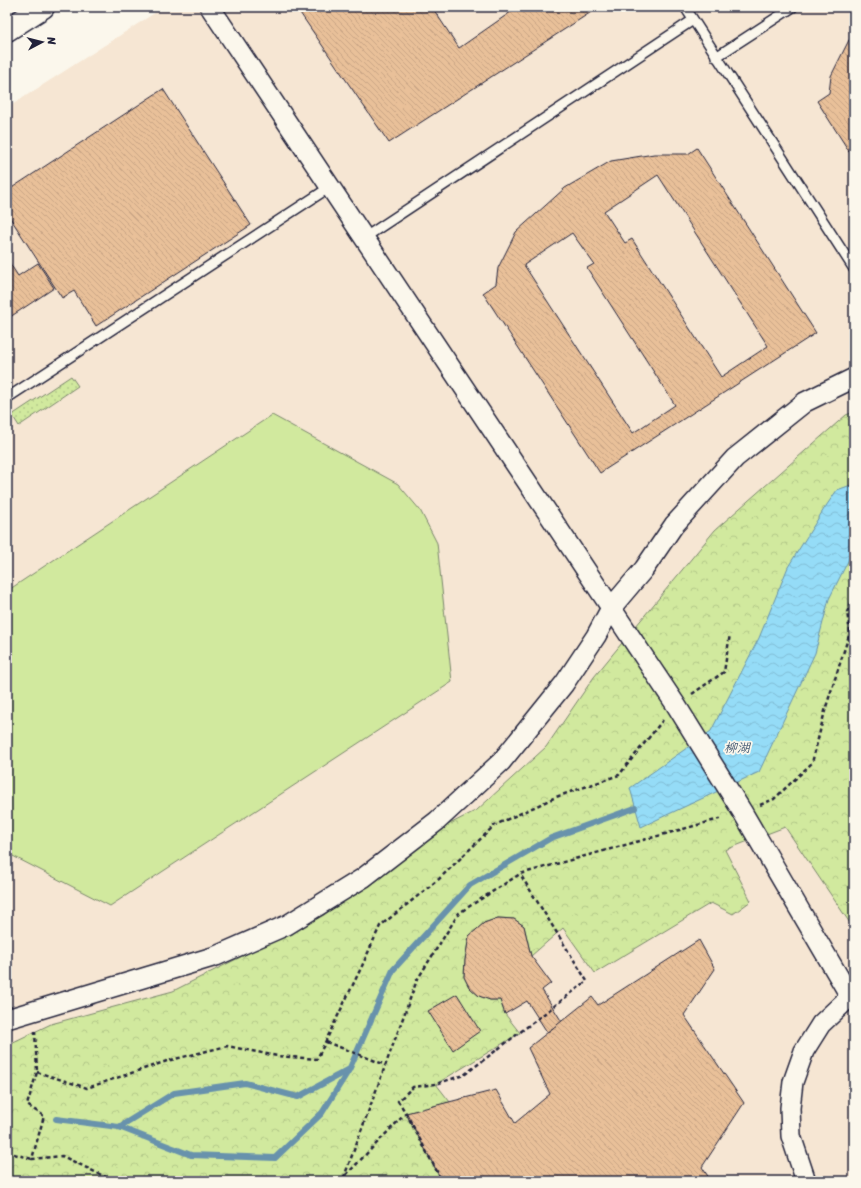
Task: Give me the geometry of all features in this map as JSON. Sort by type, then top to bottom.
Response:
[{"type":"main road","points":[[7,30],[43,7]]},
{"type":"street","points":[[210,7],[676,705],[743,813],[852,995],[821,1024],[804,1051],[793,1082],[790,1108],[791,1136],[806,1181]]},
{"type":"street","points":[[7,1019],[216,956],[287,925],[363,878],[437,821],[501,762],[564,684],[596,636],[611,608],[644,568],[674,525],[735,458],[805,402],[854,378]]},
{"type":"lane","points":[[684,7],[854,269]]},
{"type":"lane","points":[[716,57],[793,7]]},
{"type":"lane","points":[[364,238],[693,20]]},
{"type":"lane","points":[[7,398],[330,187]]},
{"type":"path","points":[[344,1178],[417,980],[459,913],[520,874],[676,830],[743,813],[774,799],[812,763],[826,708],[850,632],[848,612],[854,598]]},
{"type":"path","points":[[37,1072],[87,1088],[167,1061],[226,1046],[277,1056],[317,1059],[380,926],[439,879],[495,825],[556,797],[619,775],[653,731],[676,705],[724,672],[730,634]]},
{"type":"path","points":[[442,1181],[398,1101],[413,1087],[436,1084],[464,1075],[587,981],[520,874]]},
{"type":"path","points":[[32,1159],[44,1116],[27,1105],[37,1072],[34,1011]]},
{"type":"path","points":[[326,1042],[386,1065]]},
{"type":"path","points":[[342,1181],[406,1114]]},
{"type":"path","points":[[7,1152],[32,1159],[62,1156],[114,1181]]},
{"type":"path","points":[[344,1178],[351,1181]]},
{"type":"shaded area","points":[[164,7],[854,7],[854,1181],[7,1181],[7,108]]},
{"type":"green space","points":[[71,376],[78,386],[19,426],[12,415]]},
{"type":"green space","points":[[854,412],[854,929],[785,827],[725,850],[751,901],[733,914],[711,903],[595,973],[563,928],[531,956],[524,926],[514,919],[498,918],[484,923],[469,936],[464,977],[469,987],[479,996],[490,1000],[500,1000],[505,1014],[520,1033],[436,1084],[450,1102],[406,1114],[442,1181],[7,1181],[7,1045],[51,1024],[173,991],[324,915],[399,850],[477,810],[546,747],[594,677],[715,530],[846,415]]},
{"type":"green space","points":[[272,415],[398,484],[420,510],[437,543],[452,682],[110,906],[7,853],[7,591]]},
{"type":"water","name":"柳湖","points":[[854,484],[854,549],[829,599],[815,653],[759,772],[641,827],[630,788],[711,731],[759,638],[788,567],[837,490]]},
{"type":"building","points":[[296,7],[432,7],[459,48],[518,7],[599,7],[389,143]]},
{"type":"building","points":[[854,36],[854,159],[817,101],[829,93],[831,76],[849,40]]},
{"type":"building","points":[[163,89],[251,225],[96,326],[74,291],[62,298],[7,213],[7,191]]},
{"type":"building","points":[[697,148],[816,333],[600,473],[483,293],[496,284],[498,268],[516,232],[565,188],[611,161],[654,154],[688,154]],"holes":[[[658,175],[768,346],[721,377],[632,239],[625,243],[604,211]],[[572,233],[594,264],[587,268],[675,405],[633,433],[524,265]]]},
{"type":"building","points":[[7,259],[18,276],[38,263],[54,288],[7,319]]},
{"type":"building","points":[[498,918],[514,919],[524,926],[531,956],[551,983],[542,990],[562,1022],[547,1032],[527,1001],[505,1014],[500,1000],[490,1000],[479,996],[469,987],[464,977],[469,936],[484,923]]},
{"type":"building","points":[[699,940],[715,969],[684,1015],[744,1103],[702,1167],[711,1181],[442,1181],[406,1113],[496,1090],[515,1123],[550,1094],[528,1048],[592,997],[598,1005]]},
{"type":"building","points":[[457,994],[480,1031],[453,1050],[428,1011]]},
{"type":"waterway","points":[[56,1119],[119,1127],[191,1155],[275,1158],[322,1113],[349,1070],[393,970],[470,885],[551,838],[635,808]]},
{"type":"waterway","points":[[119,1127],[174,1093],[245,1083],[298,1097],[348,1070]]}]
